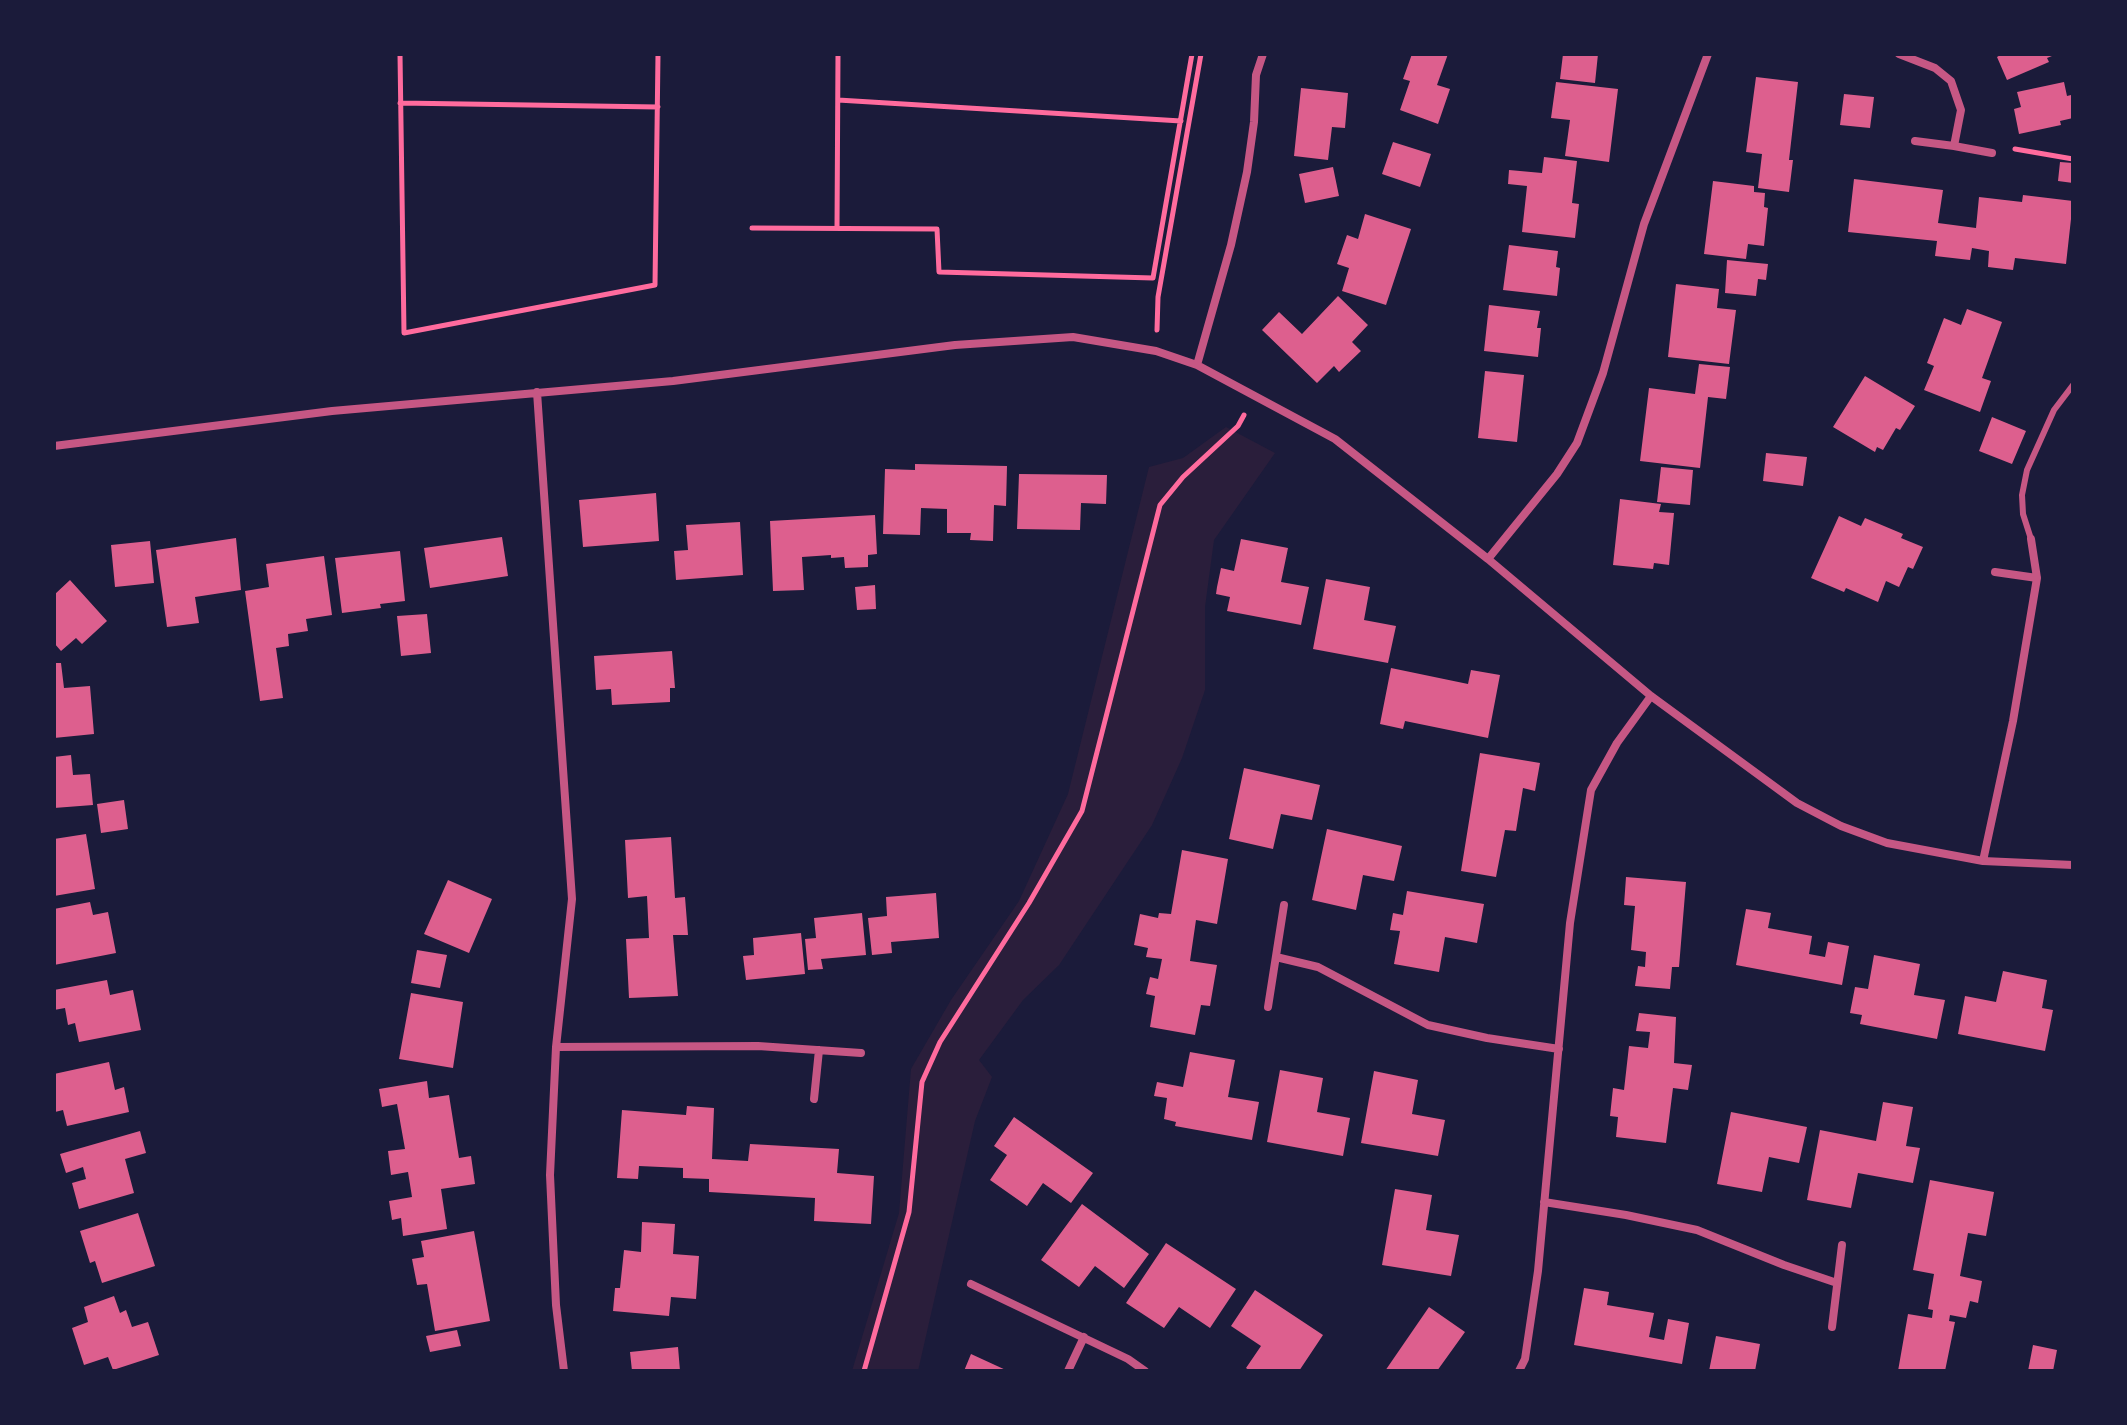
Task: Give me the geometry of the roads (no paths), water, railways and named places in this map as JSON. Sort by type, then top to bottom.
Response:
[{"type":"street","points":[[1197,365],[1231,245],[1247,172],[1256,75],[1263,54]]},
{"type":"street","points":[[1488,559],[1557,474],[1577,443],[1603,373],[1644,224],[1708,54]]},
{"type":"street","points":[[1899,54],[1935,68],[1951,81],[1961,110],[1954,146]]},
{"type":"street","points":[[1915,141],[1992,153]]},
{"type":"street","points":[[54,446],[332,411],[673,381],[970,344],[1073,337],[1156,351],[1197,365],[1335,439],[1488,559],[1651,696],[1797,803],[1841,826],[1887,843],[1983,861],[2073,865]]},
{"type":"street","points":[[537,392],[572,899],[556,1047],[550,1175],[556,1305],[564,1371]]},
{"type":"street","points":[[1983,861],[2013,721],[2037,578],[2031,539]]},
{"type":"street","points":[[1995,572],[2037,578]]},
{"type":"street","points":[[1519,1371],[1525,1359],[1538,1271],[1570,923],[1591,790],[1617,743],[1651,696]]},
{"type":"street","points":[[1268,1007],[1284,905]]},
{"type":"street","points":[[1276,957],[1318,967],[1428,1025],[1559,1049]]},
{"type":"street","points":[[556,1047],[758,1046],[861,1053]]},
{"type":"street","points":[[814,1099],[819,1050]]},
{"type":"street","points":[[1544,1202],[1697,1230],[1837,1283]]},
{"type":"street","points":[[1832,1327],[1842,1245]]},
{"type":"street","points":[[971,1284],[1084,1337],[1145,1371]]},
{"type":"street","points":[[1068,1371],[1084,1337]]},
{"type":"lane","points":[[2031,539],[2023,514],[2022,495],[2027,470],[2054,410],[2073,385]]}]
